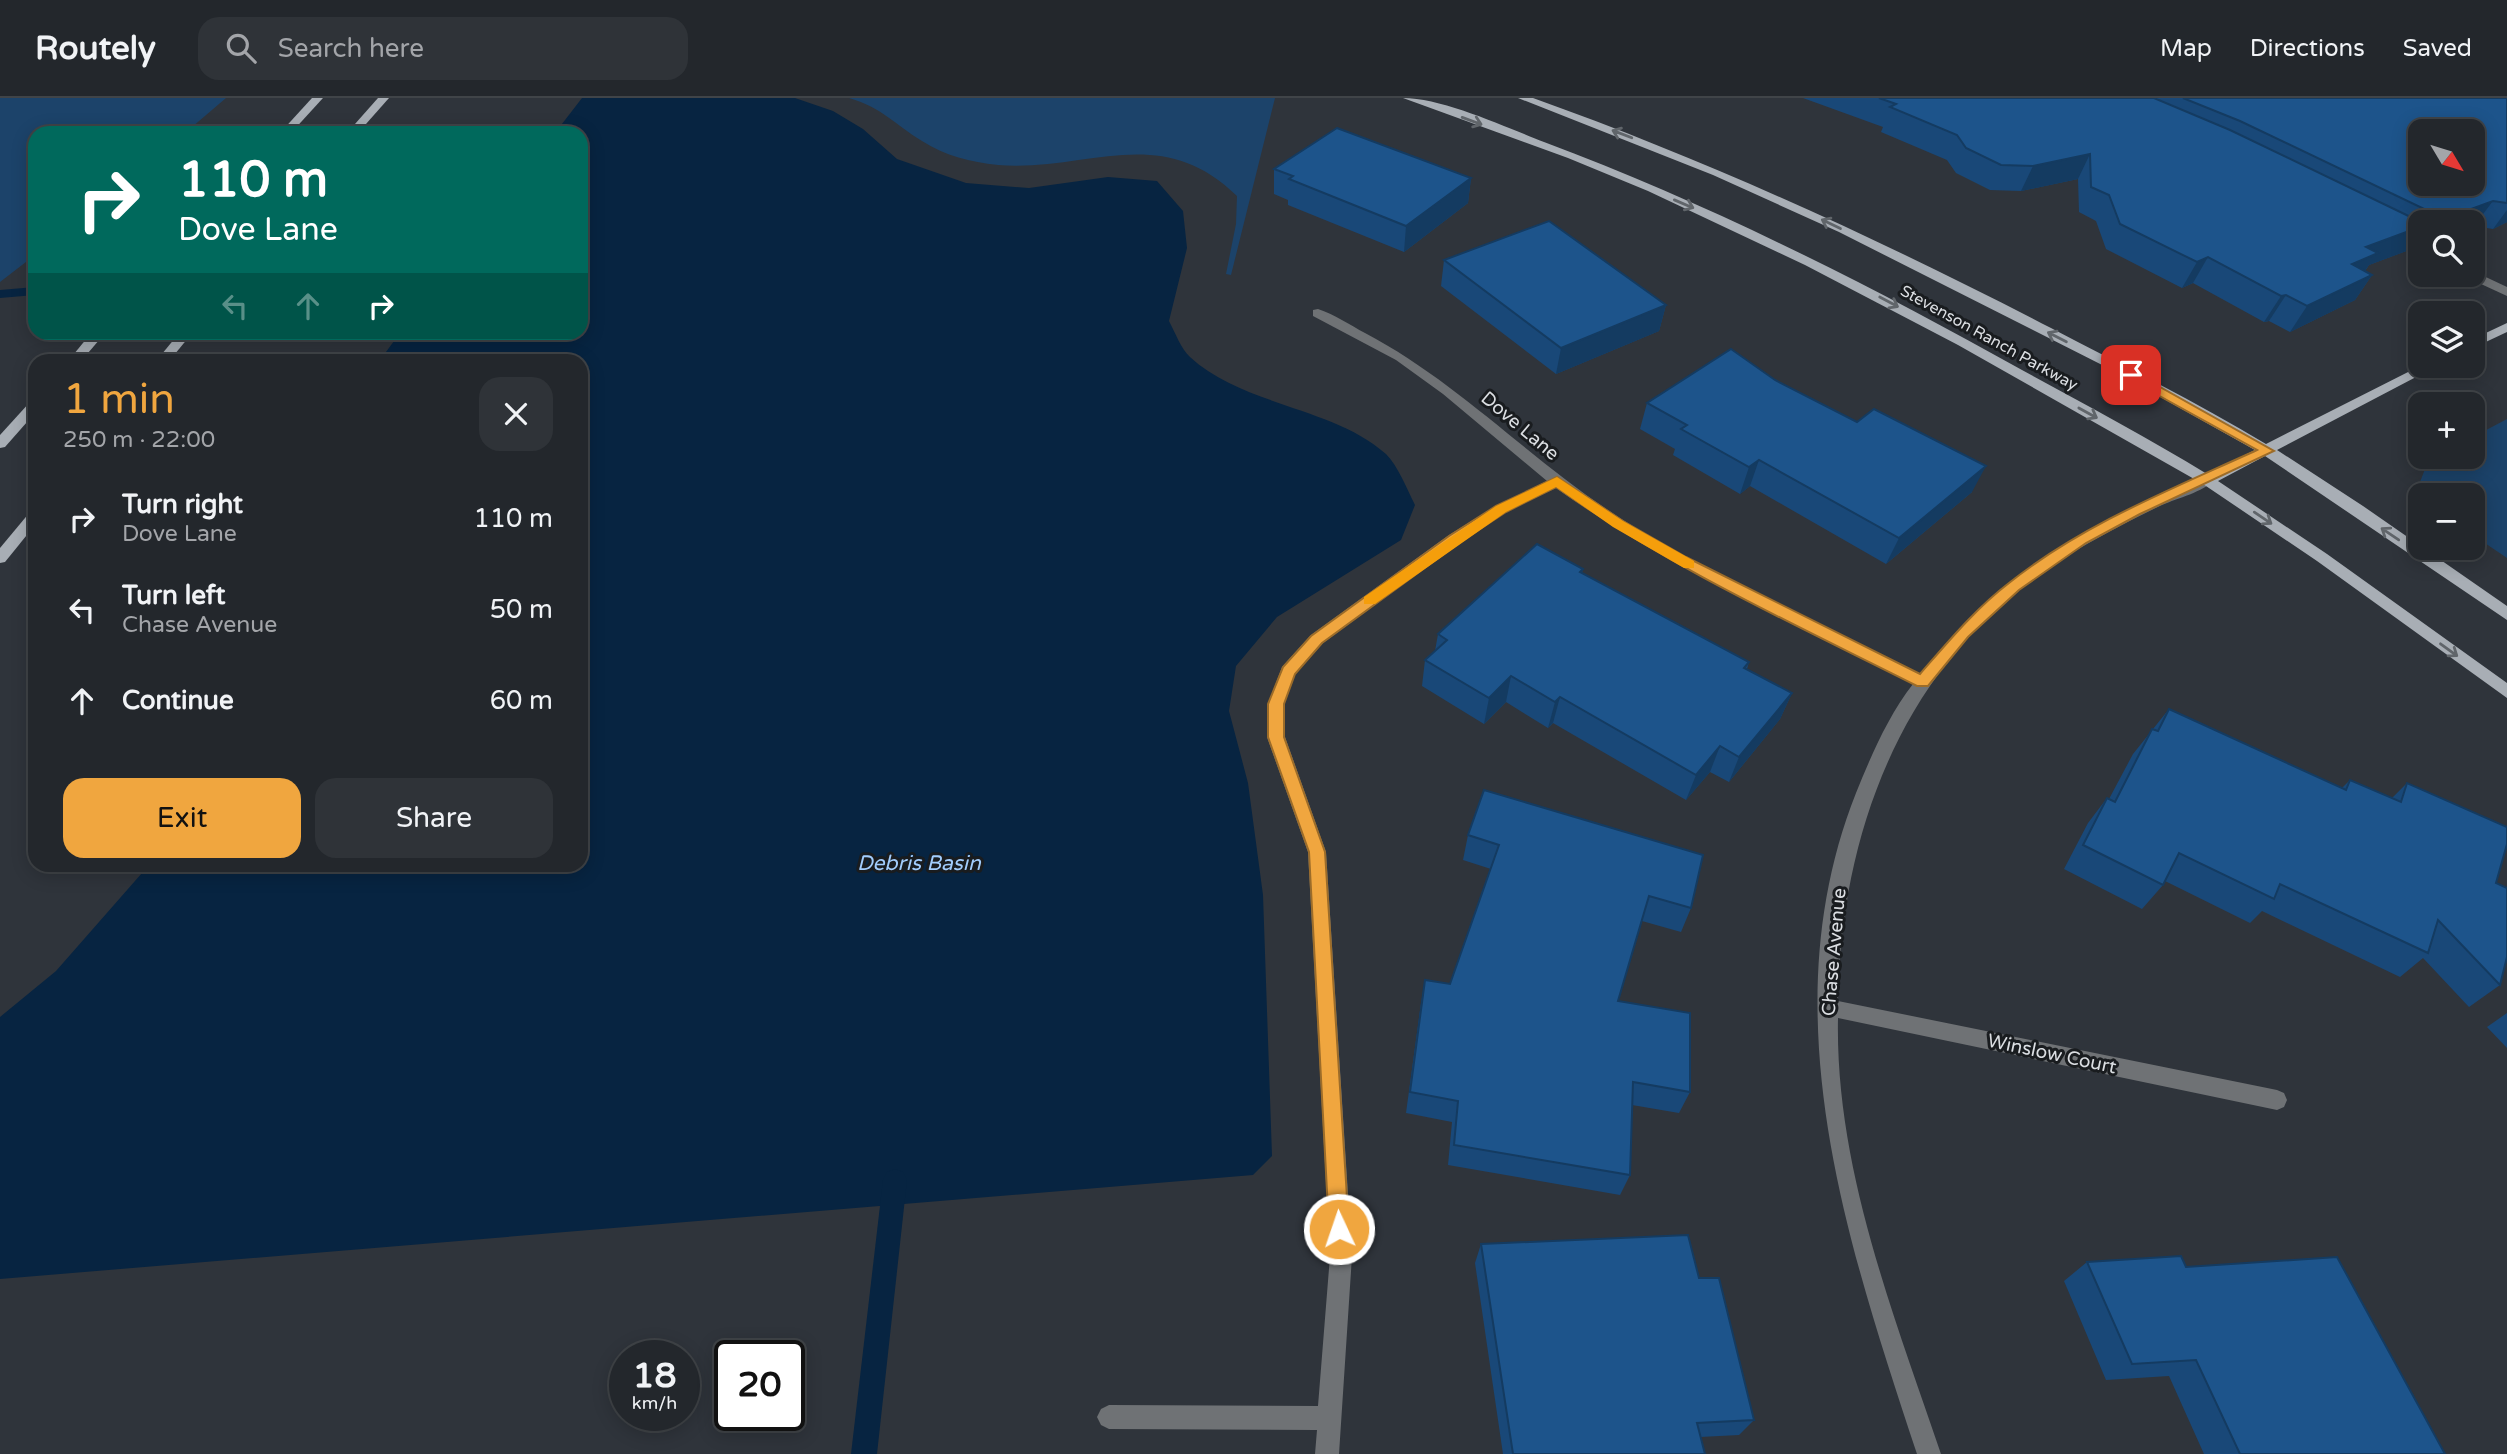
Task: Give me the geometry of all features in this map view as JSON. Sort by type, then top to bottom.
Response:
[{"type":"main road","points":[[292,126],[318,98]]},
{"type":"main road","points":[[358,126],[384,98]]},
{"type":"main road","name":"Stevenson Ranch Parkway","points":[[1408,98],[1608,171],[1824,268],[1947,333],[2207,480],[2507,692]]},
{"type":"main road","name":"Stevenson Ranch Parkway","points":[[1523,98],[1691,161],[1805,211],[2061,339],[2267,451],[2507,614]]},
{"type":"main road","points":[[2485,338],[2507,327]]},
{"type":"main road","points":[[80,354],[93,340]]},
{"type":"main road","points":[[168,354],[180,340]]},
{"type":"main road","points":[[2207,480],[2408,377]]},
{"type":"main road","points":[[0,444],[28,413]]},
{"type":"main road","points":[[0,558],[28,524]]},
{"type":"street","points":[[2383,230],[2408,243]]},
{"type":"street","points":[[2485,281],[2507,292]]},
{"type":"street","name":"Dove Lane","points":[[1318,313],[1401,357],[1448,391],[1557,482],[1618,524],[1681,561],[1922,682]]},
{"type":"street","name":"Chase Avenue","points":[[1929,1454],[1888,1329],[1849,1188],[1833,1101],[1826,1007],[1834,903],[1854,817],[1879,752],[1922,682],[1963,633],[2014,586],[2081,540],[2135,511],[2207,480]]},
{"type":"street","points":[[1327,1454],[1327,1418],[1341,1256],[1317,852],[1276,737],[1276,704],[1288,671],[1317,639],[1454,539],[1501,509],[1557,482]]},
{"type":"street","name":"Winslow Court","points":[[1826,1007],[2277,1100]]},
{"type":"street","points":[[1109,1417],[1327,1418]]},
{"type":"shaded area","points":[[0,98],[226,98],[193,126],[28,126],[28,260],[0,282]]},
{"type":"shaded area","points":[[849,98],[1275,98],[1231,275],[1226,274],[1236,224],[1237,196],[1208,173],[1180,160],[1151,155],[1122,155],[1031,165],[978,162],[959,158],[931,146],[880,112]]},
{"type":"shaded area","points":[[2507,419],[2507,558],[2485,543],[2485,483],[2420,482],[2425,469],[2485,469],[2485,431]]},
{"type":"water","name":"Debris Basin","points":[[582,98],[795,98],[833,111],[863,129],[897,159],[966,183],[1029,188],[1108,177],[1157,181],[1183,211],[1187,248],[1169,321],[1187,354],[1212,373],[1236,386],[1341,426],[1365,438],[1386,454],[1394,465],[1415,505],[1401,540],[1277,617],[1236,666],[1229,711],[1248,783],[1263,895],[1272,1156],[1253,1175],[0,1279],[0,1017],[56,971],[143,872],[588,872],[588,354],[384,354],[395,340],[588,340],[588,126],[560,126]]},
{"type":"building","points":[[1879,98],[2154,98],[2230,130],[2408,216],[2408,231],[2366,247],[2378,253],[2352,264],[2372,275],[2307,306],[2286,295],[2281,296],[2208,257],[2197,262],[2120,224],[2109,195],[2091,187],[2090,154],[2033,166],[2001,165],[1966,148],[1957,135],[1890,107],[1896,104]]},
{"type":"building","points":[[2183,98],[2507,98],[2507,203],[2493,201],[2468,210],[2426,210],[2240,121]]},
{"type":"building","points":[[1337,128],[1471,178],[1406,226],[1289,179],[1293,176],[1274,169]]},
{"type":"building","points":[[1549,221],[1666,305],[1561,348],[1444,260]]},
{"type":"building","points":[[1731,349],[1775,380],[1857,422],[1874,409],[1986,466],[1899,538],[1759,460],[1749,467],[1681,429],[1687,425],[1647,403]]},
{"type":"building","points":[[1537,544],[1583,569],[1580,572],[1749,662],[1744,668],[1792,693],[1739,757],[1720,746],[1696,775],[1560,697],[1555,702],[1511,676],[1489,698],[1425,660],[1447,640],[1438,634]]},
{"type":"building","points":[[2169,709],[2346,790],[2350,780],[2401,802],[2407,783],[2507,827],[2507,844],[2496,883],[2507,888],[2507,957],[2500,985],[2438,920],[2428,953],[2280,884],[2274,899],[2179,853],[2163,885],[2083,845],[2107,798],[2115,802],[2152,729],[2158,731]]},
{"type":"building","points":[[1484,790],[1703,855],[1691,908],[1649,896],[1618,1001],[1690,1013],[1690,1092],[1633,1082],[1630,1175],[1454,1145],[1458,1101],[1410,1092],[1425,980],[1450,984],[1499,845],[1468,835]]},
{"type":"building","points":[[1688,1235],[1699,1278],[1719,1278],[1754,1420],[1697,1423],[1705,1454],[1513,1454],[1481,1244]]},
{"type":"building","points":[[2181,1256],[2186,1267],[2337,1257],[2445,1454],[2240,1454],[2196,1360],[2132,1364],[2087,1262]]},
{"type":"waterway","points":[[0,294],[28,292]]},
{"type":"waterway","points":[[864,1454],[895,1180]]},
{"type":"slow traffic","points":[[1370,600],[1454,539],[1501,509],[1557,482],[1618,524],[1689,565]]},
{"type":"route","points":[[1339,1229],[1317,852],[1276,737],[1276,704],[1288,671],[1317,639],[1454,539],[1501,509],[1557,482],[1618,524],[1681,561],[1922,682],[1963,633],[2014,586],[2081,540],[2135,511],[2267,451],[2131,375]]}]
